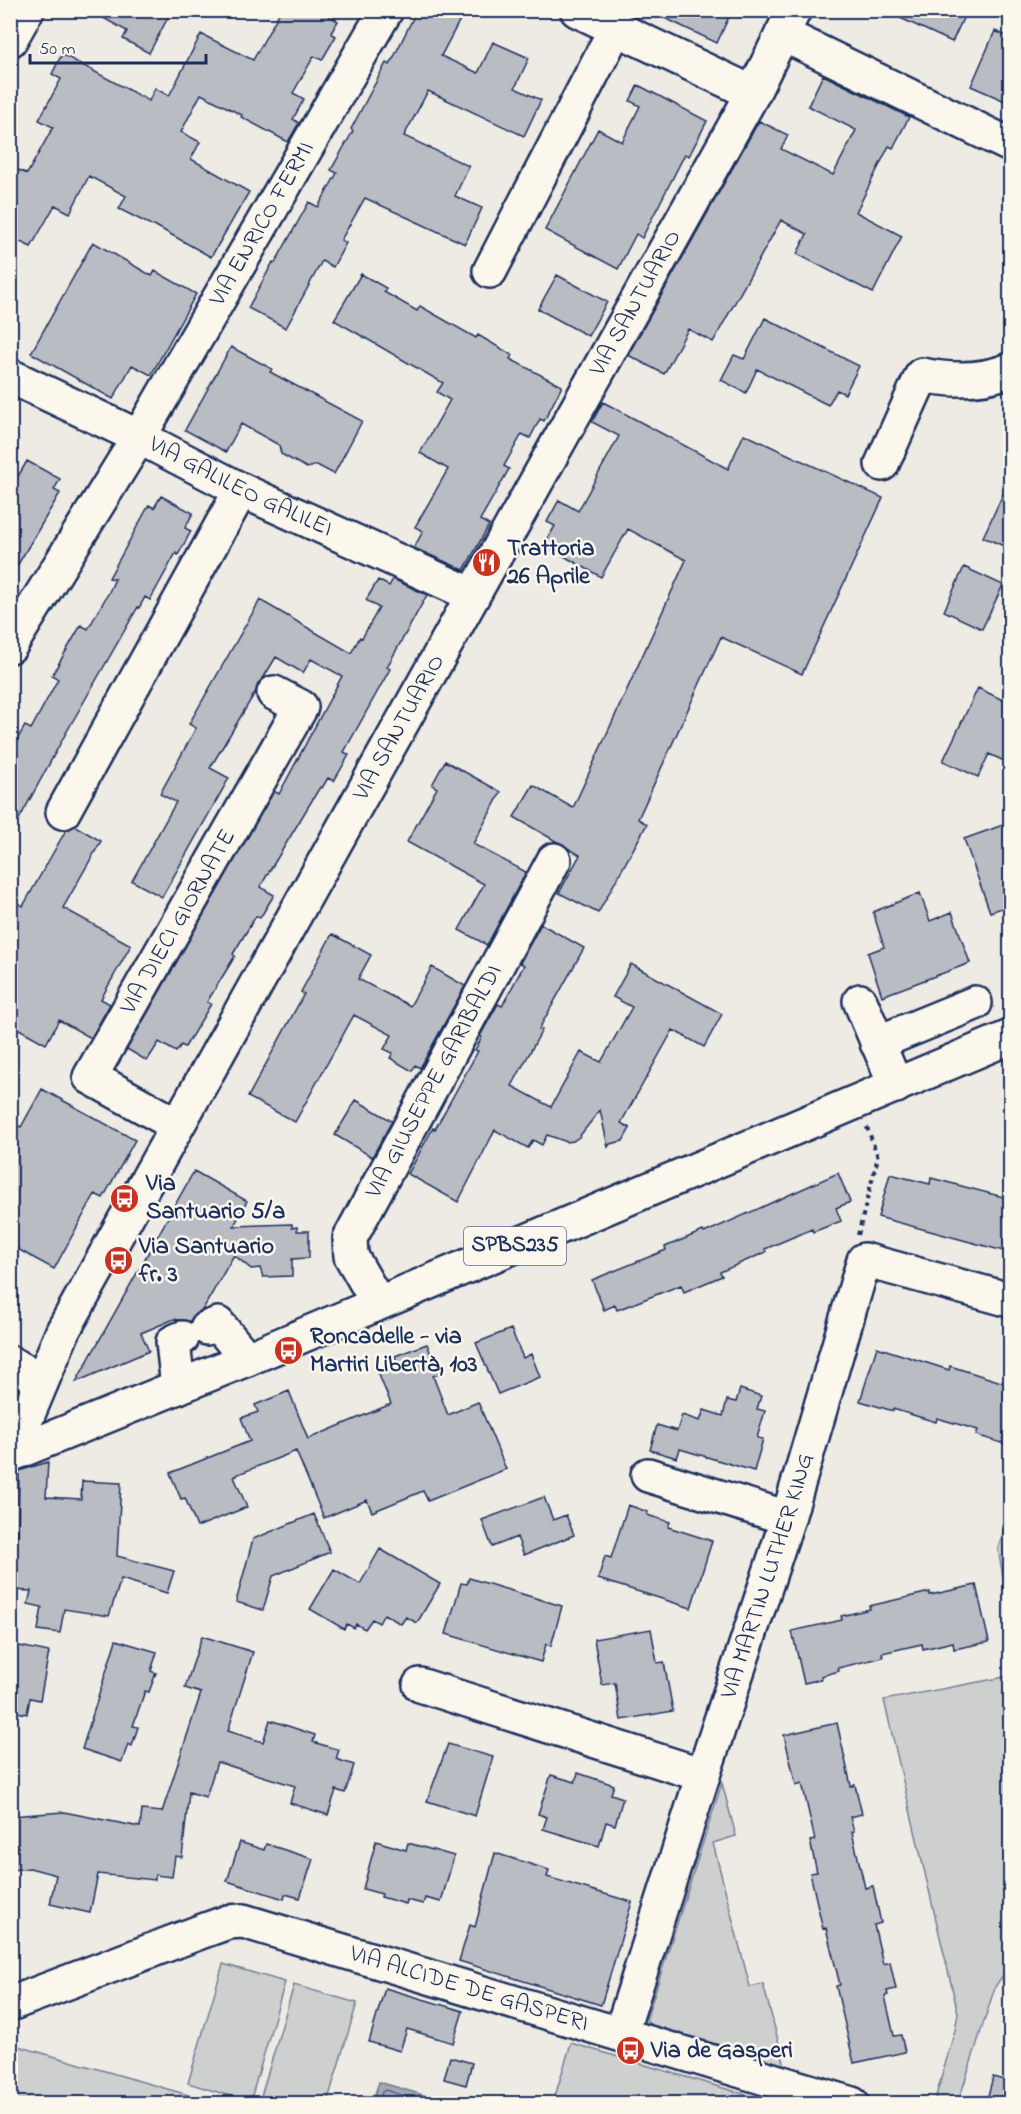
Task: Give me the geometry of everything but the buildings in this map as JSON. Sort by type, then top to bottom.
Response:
[{"type":"street","points":[[10,40],[27,10]]},
{"type":"street","name":"VIA ENRICO FERMI","points":[[13,636],[139,437],[386,10]]},
{"type":"street","points":[[577,10],[753,93]]},
{"type":"street","points":[[788,22],[1011,145]]},
{"type":"street","name":"VIA SANTUARIO","points":[[15,1453],[26,1419],[63,1331],[753,93],[788,22]]},
{"type":"street","points":[[490,271],[616,28]]},
{"type":"street","points":[[882,464],[922,375],[942,379],[992,378],[1011,370]]},
{"type":"street","name":"VIA GALILEO GALILEI","points":[[10,376],[139,437],[241,490],[473,595]]},
{"type":"street","points":[[63,812],[241,490]]},
{"type":"street","name":"VIA DIECI GIORNATE","points":[[177,1125],[90,1077],[300,707],[274,693]]},
{"type":"street","name":"VIA GIUSEPPE GARIBALDI","points":[[378,1303],[351,1256],[350,1238],[554,860]]},
{"type":"street","points":[[860,1001],[896,1086]]},
{"type":"street","points":[[878,1043],[975,1003]]},
{"type":"street","name":"SPBS235","points":[[15,1453],[247,1359],[1011,1038]]},
{"type":"street","points":[[864,1260],[1011,1299]]},
{"type":"street","name":"VIA MARTIN LUTHER KING","points":[[621,2033],[788,1518],[864,1260]]},
{"type":"street","points":[[178,1387],[173,1342],[195,1333],[218,1324],[247,1359]]},
{"type":"street","points":[[10,1363],[42,1380]]},
{"type":"street","points":[[648,1475],[788,1518]]},
{"type":"street","points":[[420,1685],[703,1775]]},
{"type":"street","name":"VIA ALCIDE DE GASPERI","points":[[10,2004],[228,1922],[243,1921],[852,2103]]},
{"type":"street","name":"VIA ALCIDE DE GASPERI","points":[[10,1986],[89,1974]]},
{"type":"path","points":[[864,1260],[855,1244],[878,1157],[866,1125]]},
{"type":"shaded area","points":[[1010,1512],[1010,1615],[998,1549]]},
{"type":"shaded area","points":[[1010,1676],[1010,1964],[995,1987],[958,2103],[934,2103],[958,2013],[884,1700]]},
{"type":"shaded area","points":[[722,1783],[736,1836],[713,1843],[750,1987],[763,1984],[785,2066],[651,2026],[646,2020]]},
{"type":"shaded area","points":[[223,1964],[285,1982],[250,2102],[188,2083]]},
{"type":"shaded area","points":[[294,1985],[357,2003],[327,2103],[259,2103]]},
{"type":"shaded area","points":[[571,2043],[774,2103],[553,2103]]},
{"type":"shaded area","points":[[11,2044],[216,2103],[11,2103]]},
{"type":"water","points":[[379,2082],[440,2100],[439,2103],[372,2103]]},
{"type":"place","name":"Trattoria 26 Aprile","points":[[486,563]]},
{"type":"place","name":"Via Santuario 5/a","points":[[125,1198]]},
{"type":"place","name":"Via Santuario fr. 3","points":[[118,1261]]},
{"type":"place","name":"Roncadelle - via Martiri Libertà, 103","points":[[289,1351]]},
{"type":"place","name":"Via de Gasperi","points":[[630,2051]]}]
